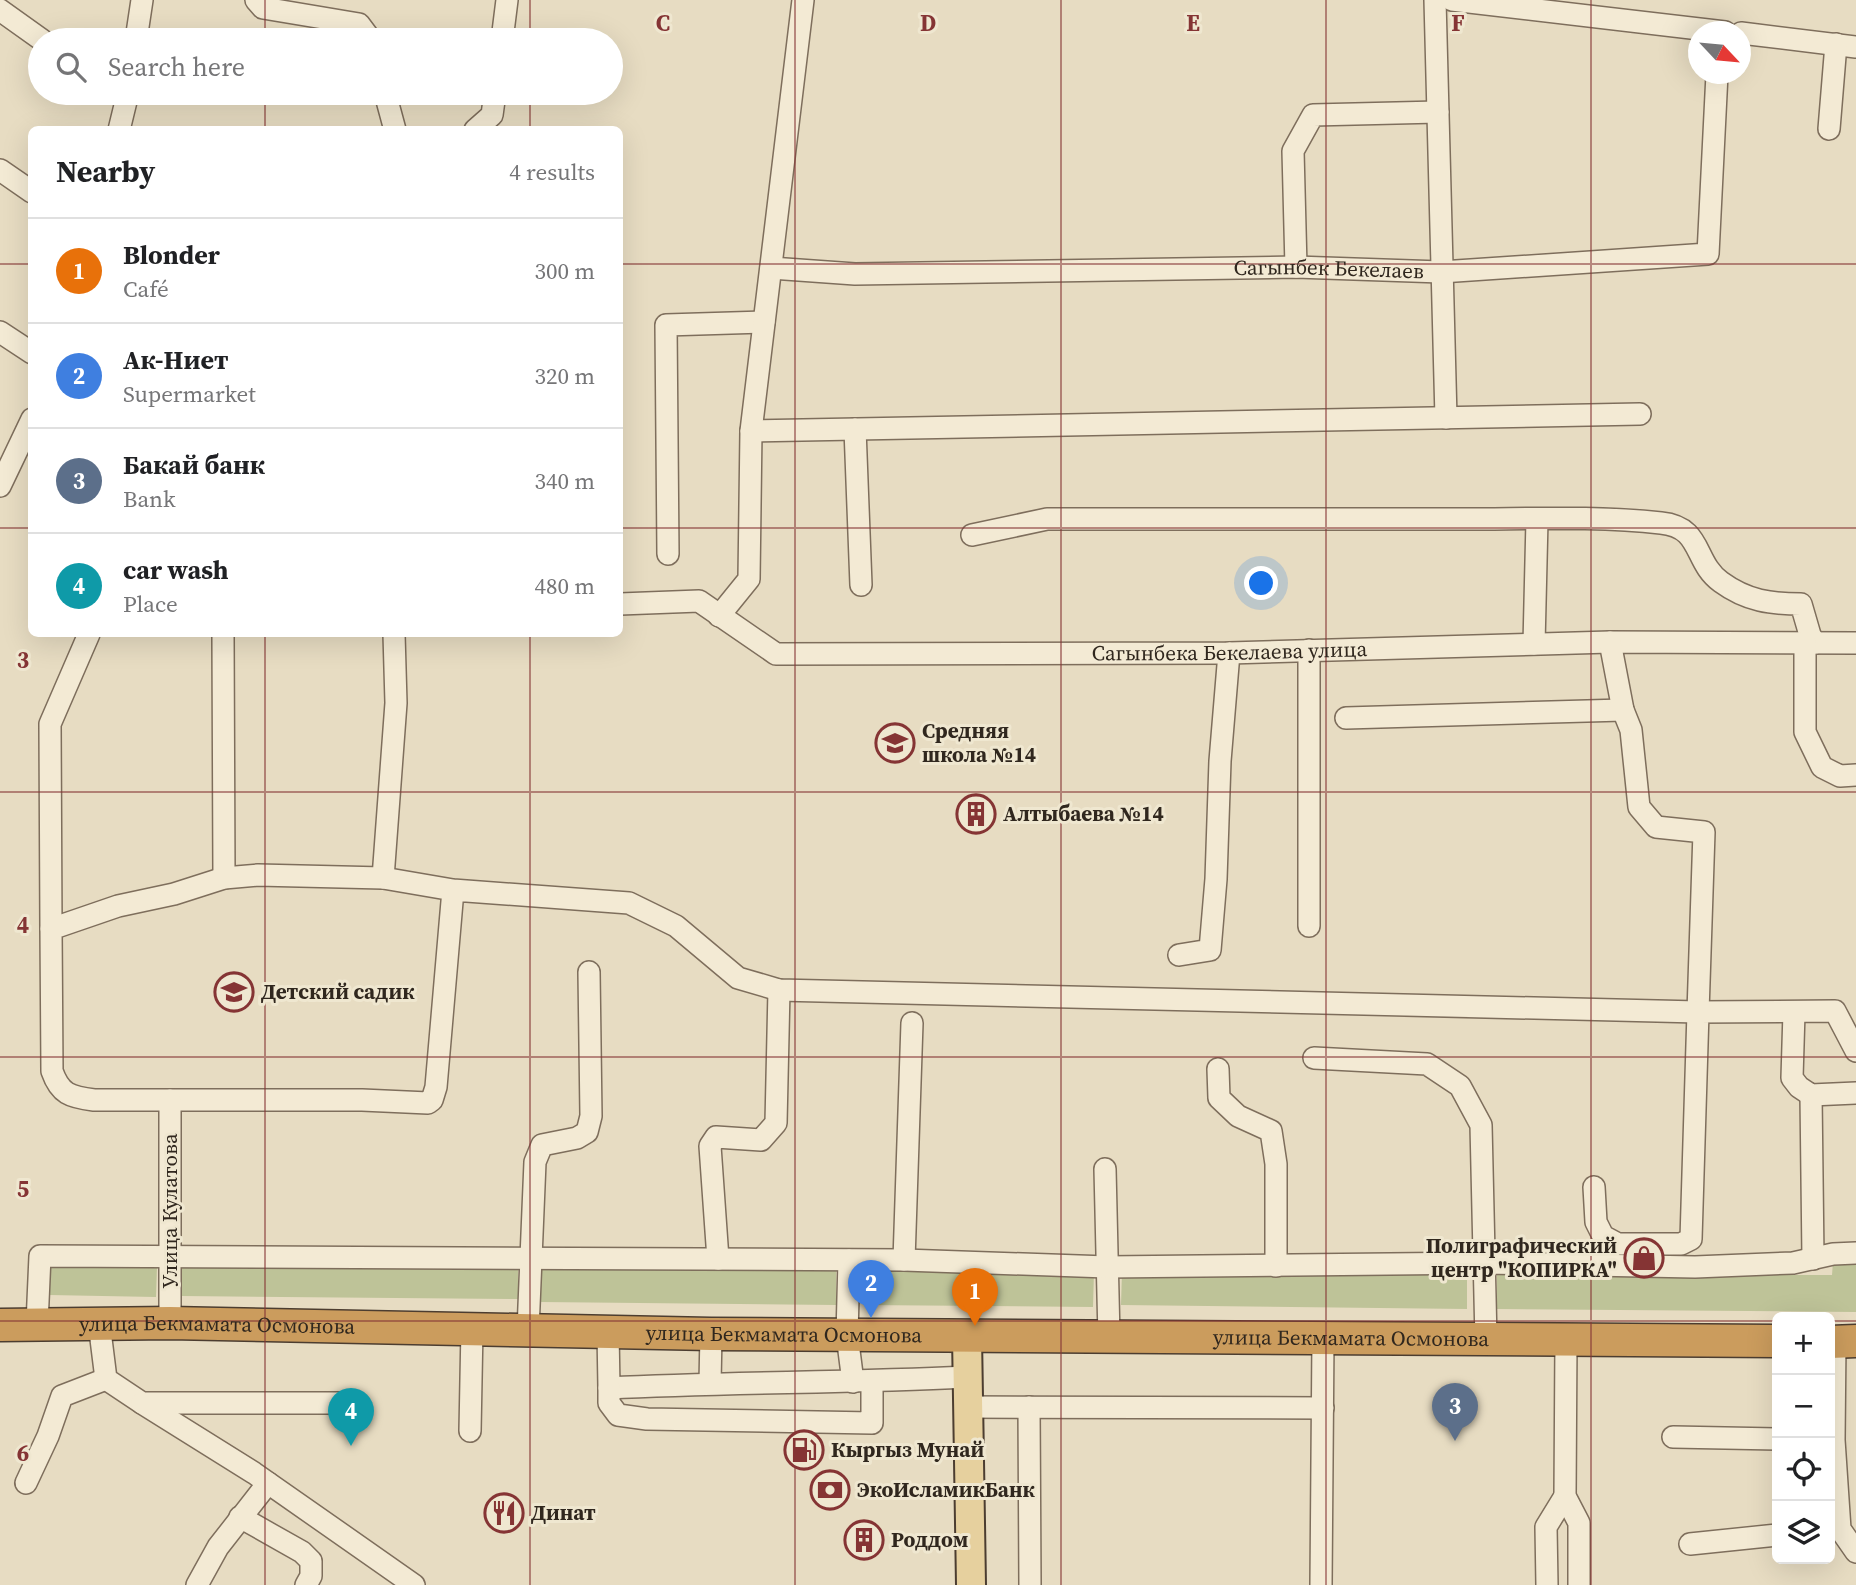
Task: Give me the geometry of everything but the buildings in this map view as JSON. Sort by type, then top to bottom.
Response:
[{"type":"highway","name":"улица Бекмамата Осмонова","points":[[0,1325],[170,1323],[711,1334],[1772,1341]]},
{"type":"main road","points":[[967,1336],[971,1585]]},
{"type":"street","points":[[138,28],[142,0]]},
{"type":"street","points":[[256,0],[263,8],[359,24],[362,28]]},
{"type":"street","points":[[504,28],[507,0]]},
{"type":"street","points":[[719,616],[749,579],[751,431],[803,0]]},
{"type":"street","points":[[1435,0],[1446,418]]},
{"type":"street","points":[[1452,0],[1688,27]]},
{"type":"street","points":[[0,10],[28,30]]},
{"type":"street","points":[[1751,34],[1846,46],[1829,130]]},
{"type":"street","name":"Сагынбек Бекелаев","points":[[771,268],[855,274],[1296,267],[1441,272],[1708,254],[1716,84]]},
{"type":"street","points":[[119,126],[122,105]]},
{"type":"street","points":[[388,105],[394,126]]},
{"type":"street","points":[[480,126],[492,115],[493,105]]},
{"type":"street","points":[[1296,267],[1293,151],[1313,114],[1438,112]]},
{"type":"street","points":[[0,170],[28,189]]},
{"type":"street","points":[[668,554],[666,325],[764,322]]},
{"type":"street","points":[[0,332],[28,350]]},
{"type":"street","points":[[751,431],[1640,414]]},
{"type":"street","points":[[0,486],[6,457],[28,425]]},
{"type":"street","points":[[855,429],[860,585]]},
{"type":"street","points":[[972,536],[1047,519],[1537,520],[1643,522],[1678,526],[1689,534],[1704,562],[1720,582],[1757,601],[1801,604],[1810,635],[1805,732],[1822,767],[1840,776],[1856,775]]},
{"type":"street","points":[[1534,644],[1537,520]]},
{"type":"street","name":"Сагынбека Бекелаева улица","points":[[623,604],[699,601],[776,654],[1229,653],[1610,642],[1856,643]]},
{"type":"street","points":[[88,637],[50,724],[52,1071],[57,1086],[68,1094],[94,1100],[348,1100],[428,1103],[432,1100],[436,1087],[453,890]]},
{"type":"street","points":[[223,637],[224,878]]},
{"type":"street","points":[[383,878],[396,703],[394,637]]},
{"type":"street","points":[[1594,1187],[1596,1222],[1603,1236],[1618,1244],[1681,1244],[1691,1239],[1704,832],[1656,827],[1639,807],[1631,730],[1623,710],[1610,642]]},
{"type":"street","points":[[1309,650],[1310,926]]},
{"type":"street","points":[[1180,956],[1210,950],[1229,653]]},
{"type":"street","points":[[1346,718],[1623,710]]},
{"type":"street","points":[[51,929],[118,905],[174,894],[224,878],[258,875],[383,878],[453,890],[629,903],[676,926],[738,978],[779,990],[1698,1012],[1835,1011],[1856,1051]]},
{"type":"street","points":[[528,1330],[535,1162],[541,1144],[577,1138],[587,1132],[592,1116],[589,972]]},
{"type":"street","points":[[718,1259],[710,1146],[716,1137],[761,1140],[776,1123],[779,990]]},
{"type":"street","points":[[1794,1012],[1792,1078],[1798,1087],[1811,1095],[1856,1094]]},
{"type":"street","points":[[904,1260],[912,1023]]},
{"type":"street","points":[[1314,1058],[1427,1064],[1460,1086],[1481,1125],[1486,1339]]},
{"type":"street","points":[[1218,1069],[1219,1098],[1238,1116],[1271,1131],[1276,1164],[1276,1266]]},
{"type":"street","points":[[1811,1095],[1813,1259]]},
{"type":"street","name":"Улица Кулатова","points":[[170,1100],[170,1323]]},
{"type":"street","points":[[1105,1169],[1109,1337]]},
{"type":"street","points":[[37,1324],[40,1256],[904,1260],[1107,1266],[1485,1263],[1695,1267],[1793,1264],[1833,1254],[1856,1253]]},
{"type":"street","points":[[608,1332],[609,1403],[618,1415],[637,1418],[872,1423],[848,1335],[849,1260]]},
{"type":"street","points":[[99,1323],[106,1379],[268,1483],[414,1585]]},
{"type":"street","points":[[470,1432],[472,1328]]},
{"type":"street","points":[[710,1383],[711,1334]]},
{"type":"street","points":[[1321,1585],[1324,1338]]},
{"type":"street","points":[[1566,1340],[1565,1496],[1579,1523],[1579,1585]]},
{"type":"street","points":[[1832,1438],[1840,1341]]},
{"type":"street","points":[[609,1388],[967,1377]]},
{"type":"street","points":[[26,1483],[48,1436],[62,1396],[106,1379]]},
{"type":"street","points":[[142,1403],[342,1403]]},
{"type":"street","points":[[967,1407],[1323,1408]]},
{"type":"street","points":[[1029,1407],[1030,1585]]},
{"type":"street","points":[[1674,1437],[1772,1439]]},
{"type":"street","points":[[1835,1468],[1842,1532],[1856,1552]]},
{"type":"street","points":[[197,1585],[218,1547],[268,1483]]},
{"type":"street","points":[[1547,1585],[1546,1527],[1565,1496]]},
{"type":"street","points":[[240,1517],[302,1552],[312,1561],[311,1576],[306,1585]]},
{"type":"street","points":[[1690,1544],[1772,1536]]},
{"type":"green space","points":[[1833,1262],[1856,1262],[1856,1312],[1497,1309],[1497,1275],[1832,1275]]},
{"type":"green space","points":[[50,1265],[157,1267],[156,1297],[49,1295]]},
{"type":"green space","points":[[182,1266],[518,1269],[518,1299],[181,1296]]},
{"type":"green space","points":[[540,1267],[836,1271],[836,1305],[540,1302]]},
{"type":"green space","points":[[863,1270],[1094,1272],[1093,1307],[863,1305]]},
{"type":"green space","points":[[1122,1271],[1467,1275],[1467,1309],[1121,1305]]},
{"type":"place","name":"Средняя школа №14","points":[[895,743]]},
{"type":"place","name":"Алтыбаева №14","points":[[976,814]]},
{"type":"place","name":"Детский садик","points":[[234,992]]},
{"type":"place","name":"Полиграфический центр \"КОПИРКА\"","points":[[1644,1258]]},
{"type":"place","name":"Ак-Ниет","points":[[871,1318]]},
{"type":"place","name":"Blonder","points":[[975,1326]]},
{"type":"place","name":"Бакай банк","points":[[1455,1441]]},
{"type":"place","name":"car wash","points":[[351,1446]]},
{"type":"place","name":"Кыргыз Мунай","points":[[804,1450]]},
{"type":"place","name":"ЭкоИсламикБанк","points":[[830,1490]]},
{"type":"place","name":"Динат","points":[[504,1513]]},
{"type":"place","name":"Роддом","points":[[864,1540]]}]
